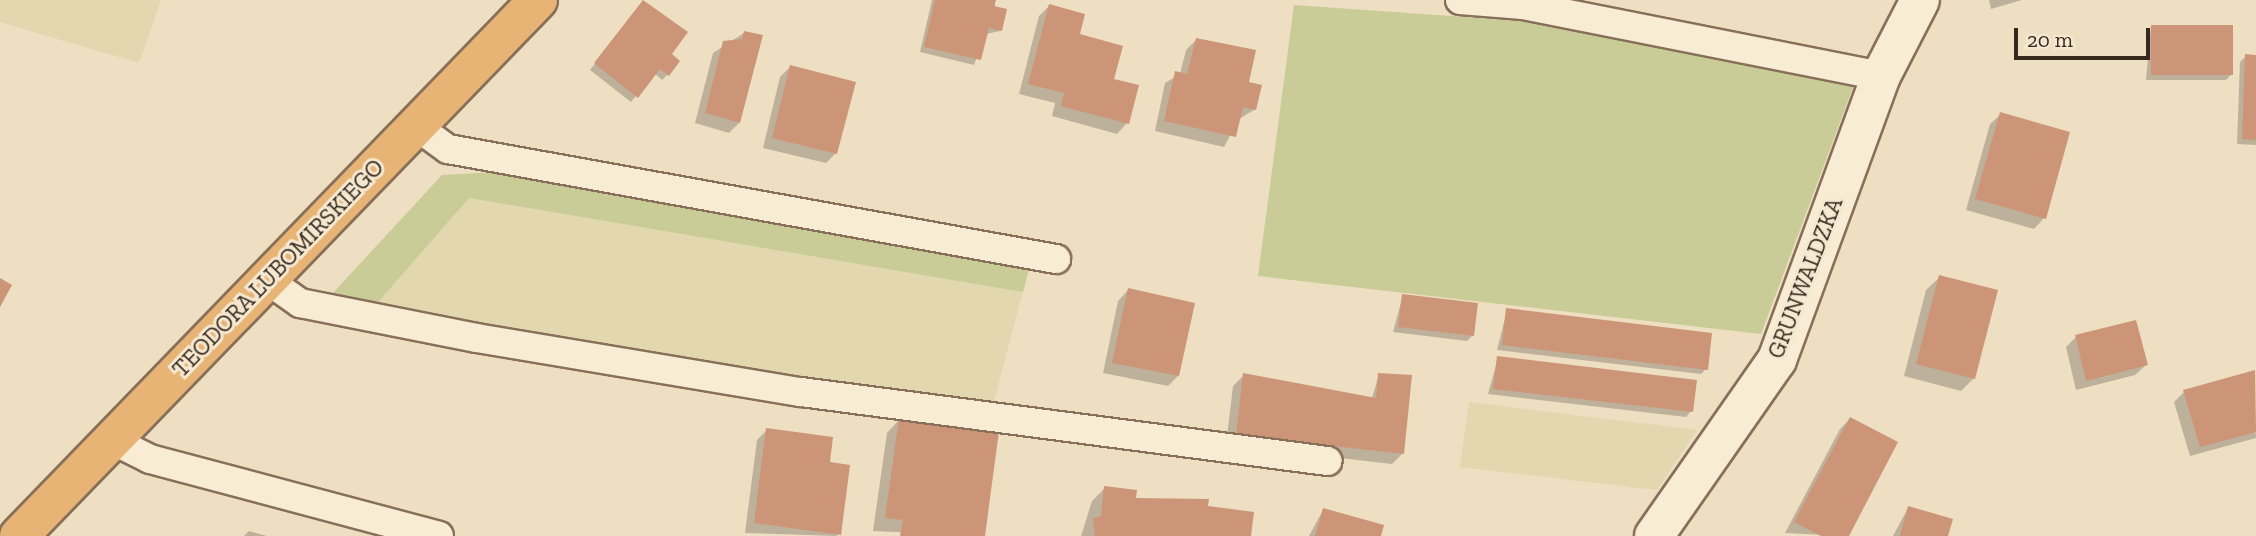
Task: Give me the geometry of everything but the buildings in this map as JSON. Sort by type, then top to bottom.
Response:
[{"type":"highway","name":"TEODORA LUBOMIRSKIEGO","points":[[19,536],[538,0]]},
{"type":"street","name":"GRUNWALDZKA","points":[[1654,536],[1777,360],[1881,76],[1920,0]]},
{"type":"lane","points":[[1460,0],[1523,5],[1881,76]]},
{"type":"lane","points":[[415,126],[448,149],[1056,260]]},
{"type":"lane","points":[[266,279],[300,303],[477,338],[801,393],[1327,461]]},
{"type":"lane","points":[[112,440],[150,458],[439,536]]},
{"type":"shaded area","points":[[0,0],[161,0],[139,63],[0,22]]},
{"type":"shaded area","points":[[469,198],[1023,292],[992,408],[373,308]]},
{"type":"shaded area","points":[[1469,402],[1697,430],[1657,490],[1460,467]]},
{"type":"green space","points":[[1294,5],[1535,22],[1855,82],[1761,334],[1258,276]]},
{"type":"green space","points":[[497,172],[1030,266],[1023,292],[469,198],[373,308],[350,308],[332,294],[442,175]]}]
